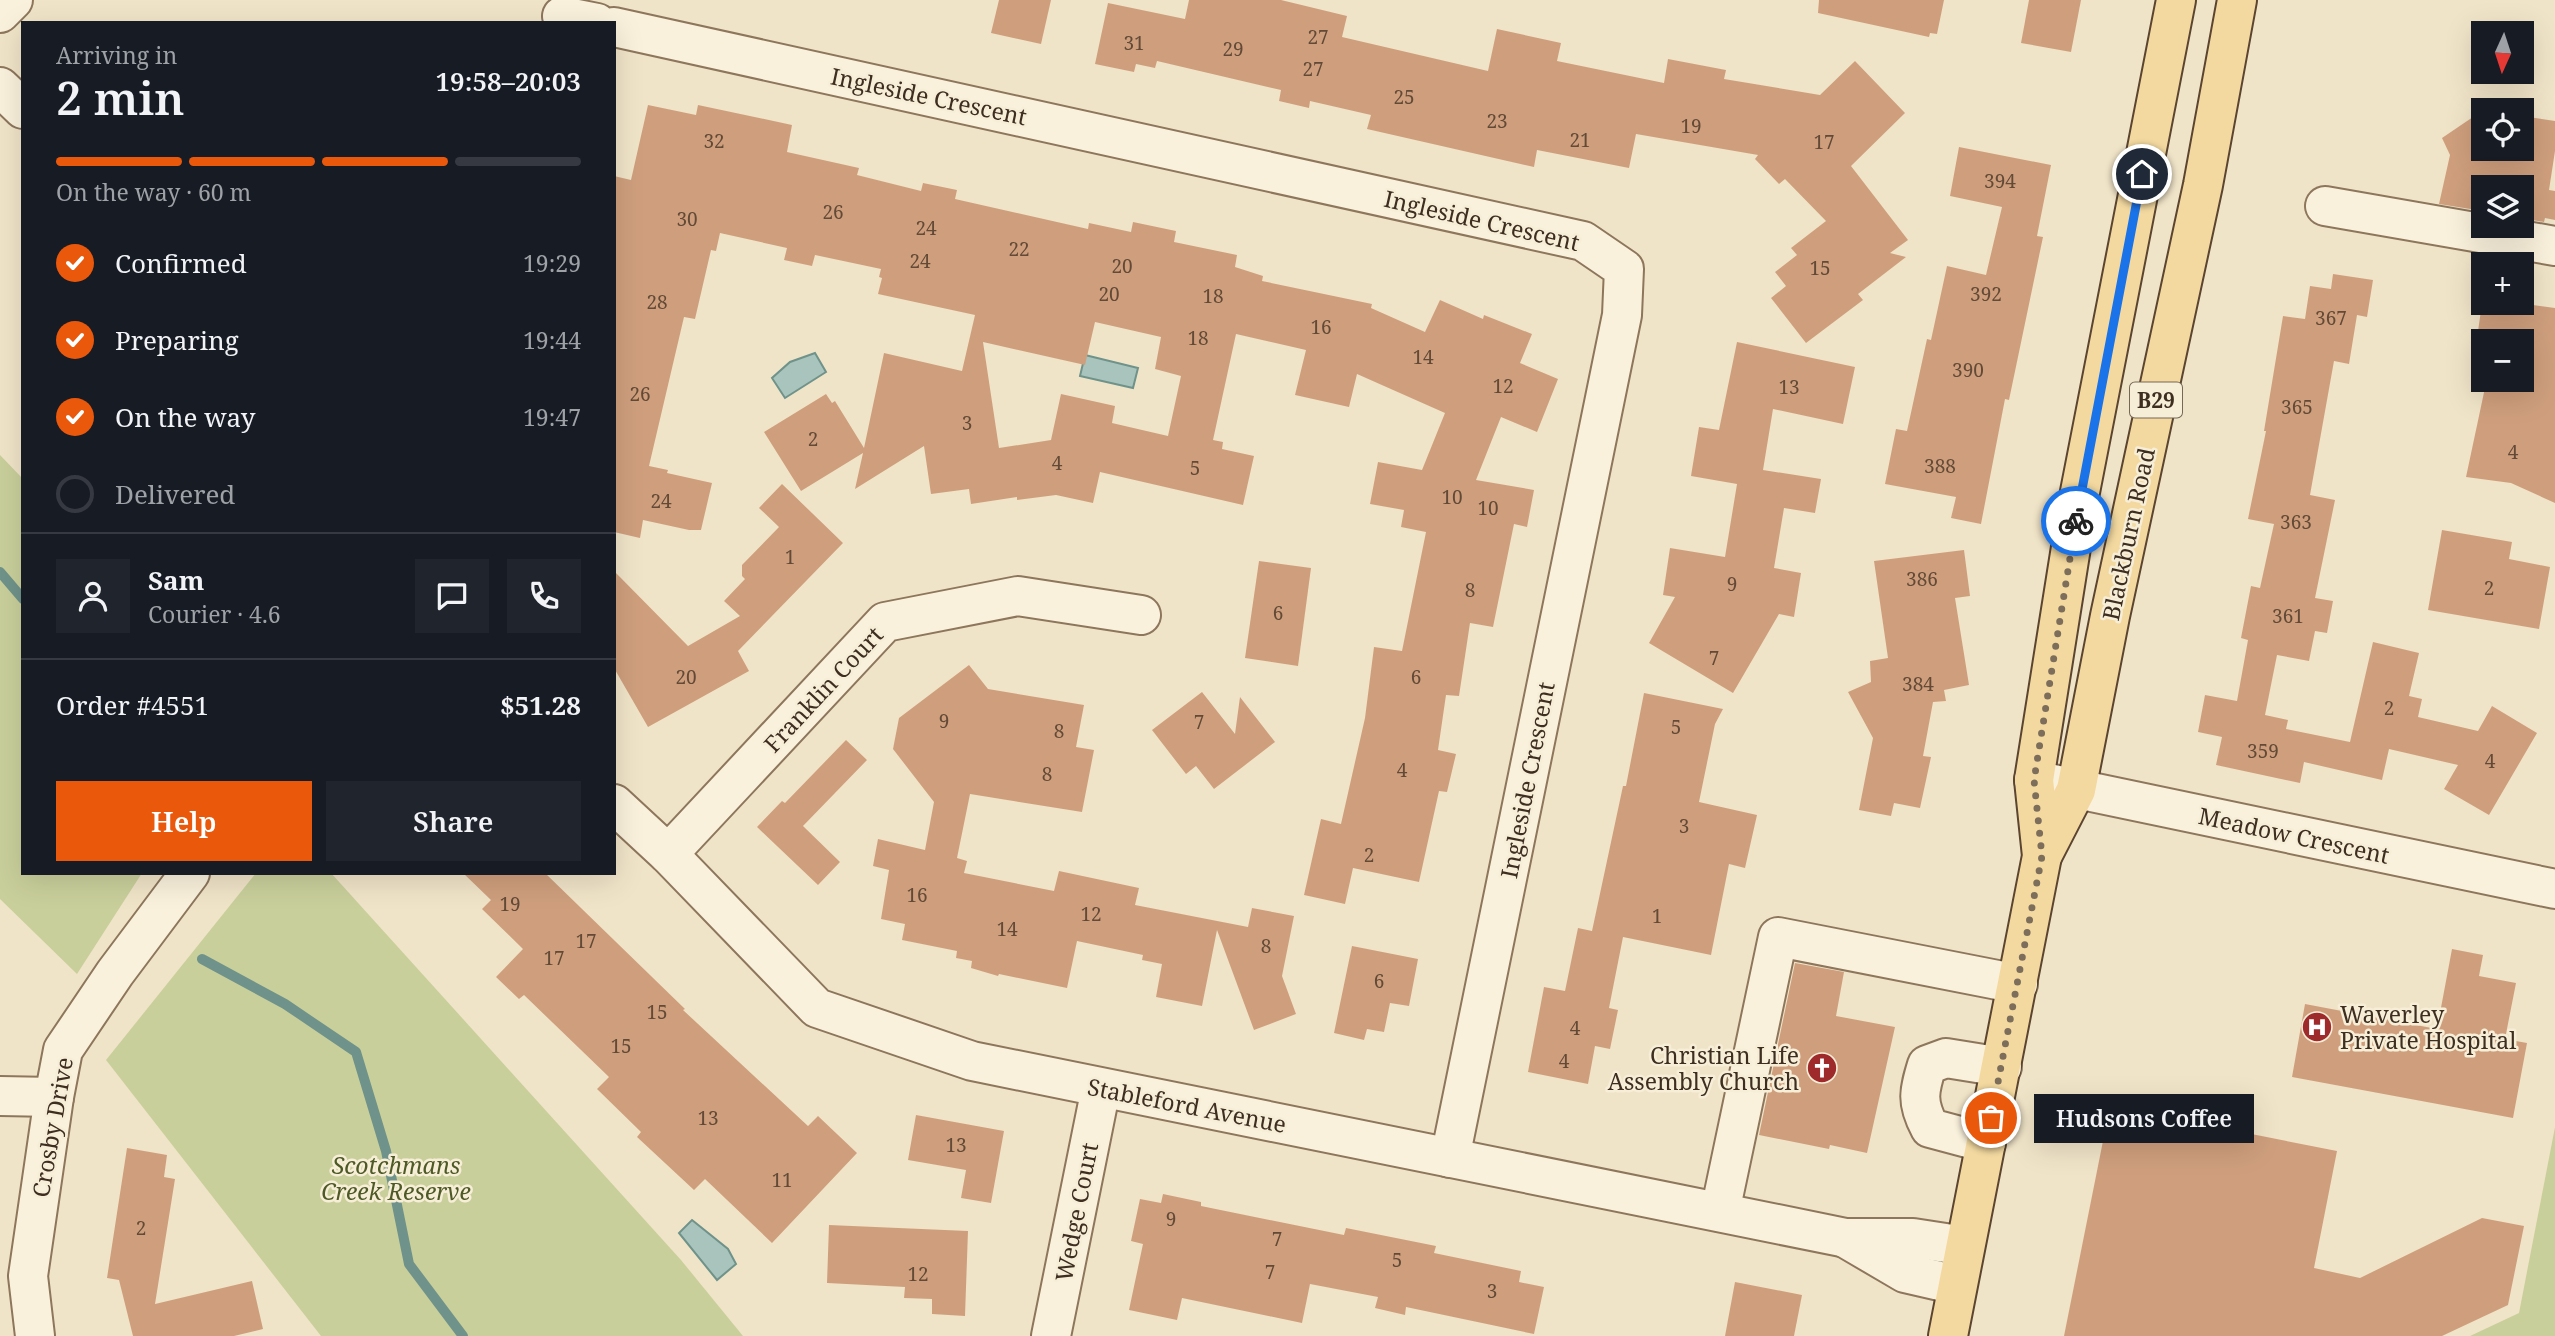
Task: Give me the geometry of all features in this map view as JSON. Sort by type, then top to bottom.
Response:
[{"type":"main road","name":"Blackburn Road","points":[[1948,1336],[2042,856],[2034,780],[2079,497],[2175,0]]},
{"type":"main road","name":"Blackburn Road","points":[[2042,856],[2076,790],[2110,616],[2203,185],[2237,0]]},
{"type":"main road","points":[[2142,174],[2203,185]]},
{"type":"main road","points":[[2062,610],[2110,616]]},
{"type":"street","points":[[0,13],[13,0]]},
{"type":"street","name":"Ingleside Crescent","points":[[616,27],[1583,241],[1624,270],[1619,328],[1450,1158]]},
{"type":"street","points":[[0,87],[21,107]]},
{"type":"street","points":[[2325,206],[2555,246]]},
{"type":"street","name":"Franklin Court","points":[[668,854],[885,622],[1018,596],[1141,615]]},
{"type":"street","name":"Meadow Crescent","points":[[2034,780],[2554,885]]},
{"type":"street","name":"Stableford Avenue","points":[[616,806],[668,854],[817,1008],[972,1061],[1846,1238],[1913,1238],[1965,1246]]},
{"type":"street","name":"Crosby Drive","points":[[35,1336],[28,1276],[63,1050],[115,973],[188,875]]},
{"type":"street","points":[[1720,1212],[1778,937],[2018,984]]},
{"type":"street","points":[[1986,1143],[1930,1128],[1918,1096],[1927,1065],[1946,1058],[2002,1067]]},
{"type":"street","name":"Wedge Court","points":[[1051,1336],[1101,1088]]},
{"type":"street","points":[[0,1096],[54,1097]]},
{"type":"street","name":"Stableford Avenue","points":[[1846,1238],[1905,1273],[1957,1285]]},
{"type":"green space","points":[[0,455],[21,477],[21,875],[141,875],[77,974],[0,899]]},
{"type":"green space","name":"Scotchmans Creek Reserve","points":[[254,875],[333,875],[681,1260],[743,1336],[321,1336],[106,1060]]},
{"type":"green space","points":[[2555,1127],[2555,1336],[2470,1336],[2519,1313]]},
{"type":"water","points":[[815,353],[826,372],[785,398],[772,378],[790,362]]},
{"type":"water","points":[[1085,355],[1138,368],[1133,388],[1080,376]]},
{"type":"water","points":[[692,1220],[728,1249],[736,1264],[717,1280],[679,1233]]},
{"type":"building","points":[[999,0],[1051,0],[1041,44],[991,33]]},
{"type":"building","points":[[1189,0],[1281,0],[1347,16],[1342,37],[1488,71],[1497,29],[1561,43],[1557,61],[1664,83],[1668,59],[1726,70],[1724,79],[1820,95],[1855,61],[1905,113],[1851,166],[1908,240],[1890,253],[1906,257],[1858,294],[1863,300],[1806,343],[1771,298],[1786,286],[1775,272],[1797,255],[1791,248],[1826,221],[1785,179],[1779,184],[1755,159],[1758,155],[1636,134],[1629,168],[1537,150],[1534,167],[1367,129],[1371,115],[1310,101],[1309,108],[1279,101],[1281,90],[1157,61],[1155,68],[1136,64],[1134,72],[1095,64],[1108,3],[1185,19]]},
{"type":"building","points":[[1819,0],[1944,0],[1937,34],[1930,33],[1929,37],[1818,13]]},
{"type":"building","points":[[2029,0],[2081,0],[2071,52],[2021,43]]},
{"type":"building","points":[[648,105],[696,115],[698,105],[792,125],[787,152],[859,168],[857,175],[921,191],[923,183],[957,190],[955,199],[1088,229],[1089,223],[1131,232],[1133,222],[1176,231],[1174,242],[1237,255],[1235,267],[1263,276],[1262,281],[1372,304],[1371,308],[1425,332],[1440,300],[1483,319],[1484,315],[1532,334],[1520,363],[1558,379],[1537,432],[1501,417],[1476,480],[1534,490],[1527,527],[1514,524],[1493,627],[1470,623],[1459,696],[1446,695],[1438,750],[1456,754],[1447,792],[1439,791],[1419,882],[1353,868],[1345,904],[1304,895],[1321,819],[1341,824],[1365,718],[1374,647],[1402,651],[1426,532],[1401,527],[1404,510],[1370,504],[1378,462],[1422,470],[1445,413],[1357,374],[1349,407],[1295,395],[1306,350],[1236,334],[1213,440],[1223,442],[1222,449],[1254,456],[1243,505],[1100,472],[1093,503],[1056,495],[1017,500],[1017,497],[971,504],[969,489],[931,494],[924,446],[855,489],[863,453],[801,491],[764,432],[826,394],[832,403],[835,401],[864,448],[884,353],[962,371],[975,315],[878,294],[881,269],[815,255],[812,266],[784,260],[787,248],[720,233],[716,251],[711,250],[695,319],[684,317],[649,466],[712,483],[701,530],[643,520],[640,538],[616,532],[616,176],[631,180]],"holes":[[[1095,322],[1161,337],[1155,369],[1181,376],[1168,436],[1112,423],[1115,406],[1061,394],[1051,440],[999,448],[983,342],[1085,365]]]},
{"type":"building","points":[[2471,118],[2471,161],[2534,161],[2534,118],[2555,121],[2555,151],[2549,190],[2555,191],[2555,220],[2534,220],[2534,175],[2471,175],[2471,209],[2439,204],[2450,155],[2442,138]]},
{"type":"building","points":[[1959,147],[2051,165],[2037,236],[2043,237],[2009,400],[2005,399],[1981,524],[1951,518],[1956,497],[1885,484],[1896,429],[1907,431],[1927,339],[1931,340],[1947,266],[1986,275],[2002,207],[1950,196]]},
{"type":"building","points":[[2333,274],[2373,280],[2367,317],[2357,315],[2349,364],[2334,361],[2310,495],[2335,500],[2315,598],[2333,601],[2327,633],[2315,631],[2309,661],[2277,655],[2265,715],[2288,720],[2286,729],[2350,742],[2373,642],[2419,653],[2409,696],[2422,699],[2418,717],[2478,731],[2492,706],[2537,733],[2489,815],[2444,789],[2458,765],[2389,749],[2382,780],[2304,762],[2300,783],[2216,765],[2222,737],[2198,732],[2205,695],[2237,701],[2248,640],[2241,638],[2251,586],[2260,588],[2274,524],[2248,519],[2266,431],[2283,316],[2305,319],[2310,286],[2331,289]]},
{"type":"building","points":[[2534,305],[2555,308],[2555,503],[2511,483],[2466,477],[2484,392],[2534,392],[2534,329],[2478,329],[2480,315],[2534,315]]},
{"type":"building","points":[[1737,342],[1855,367],[1843,424],[1773,409],[1763,470],[1821,479],[1815,513],[1784,508],[1774,568],[1801,573],[1794,617],[1779,614],[1733,693],[1649,643],[1675,597],[1663,595],[1670,548],[1725,557],[1737,484],[1691,476],[1699,427],[1719,430]]},
{"type":"building","points":[[782,484],[843,543],[738,651],[749,671],[648,727],[616,671],[616,573],[688,646],[740,616],[724,601],[745,579],[742,576],[742,565],[779,527],[759,508]]},
{"type":"building","points":[[2442,530],[2512,542],[2509,559],[2550,567],[2539,629],[2428,610]]},
{"type":"building","points":[[1964,550],[1970,596],[1955,598],[1969,685],[1944,690],[1946,701],[1933,702],[1923,756],[1931,757],[1920,808],[1894,803],[1891,816],[1859,810],[1873,738],[1848,692],[1871,682],[1870,661],[1888,658],[1874,561]]},
{"type":"building","points":[[1259,561],[1311,568],[1298,666],[1245,658]]},
{"type":"building","points":[[969,665],[988,689],[1084,705],[1076,747],[1094,750],[1082,812],[970,794],[957,858],[967,861],[964,873],[1054,891],[1059,871],[1139,888],[1135,905],[1248,927],[1252,908],[1294,916],[1282,976],[1296,1014],[1254,1030],[1217,930],[1202,1006],[1156,997],[1162,964],[1142,960],[1143,955],[1077,941],[1067,988],[999,974],[998,976],[971,968],[972,961],[956,958],[957,951],[902,940],[905,924],[881,919],[889,870],[873,866],[878,839],[925,850],[934,802],[893,749],[899,718]]},
{"type":"building","points":[[1202,692],[1235,734],[1240,697],[1275,742],[1214,789],[1196,766],[1186,774],[1152,730]]},
{"type":"building","points":[[1644,693],[1723,709],[1715,724],[1699,802],[1757,815],[1745,868],[1729,864],[1711,955],[1623,937],[1609,1008],[1618,1010],[1610,1049],[1595,1046],[1588,1084],[1528,1072],[1544,987],[1565,991],[1578,928],[1592,931],[1623,786],[1626,786]]},
{"type":"building","points":[[846,740],[867,760],[803,826],[840,862],[818,885],[757,827],[782,801],[785,803]]},
{"type":"building","points":[[465,875],[547,875],[685,1009],[683,1010],[808,1126],[818,1116],[857,1153],[772,1243],[705,1179],[694,1190],[637,1137],[641,1132],[597,1089],[609,1077],[524,995],[519,999],[496,977],[523,949],[482,909],[491,900]]},
{"type":"building","points":[[1352,946],[1418,959],[1409,1006],[1390,1003],[1384,1032],[1367,1029],[1364,1040],[1334,1033]]},
{"type":"building","points":[[2452,949],[2483,955],[2479,976],[2516,983],[2505,1039],[2527,1043],[2513,1118],[2292,1077],[2305,1004],[2437,1029]]},
{"type":"building","points":[[1795,963],[1844,972],[1836,1016],[1895,1027],[1867,1153],[1830,1145],[1829,1149],[1759,1135]]},
{"type":"building","points":[[2110,1106],[2337,1151],[2314,1268],[2360,1278],[2482,1218],[2524,1226],[2508,1305],[2442,1336],[2064,1336]]},
{"type":"building","points":[[916,1115],[1004,1131],[991,1203],[961,1198],[966,1170],[908,1160]]},
{"type":"building","points":[[127,1148],[167,1155],[164,1177],[175,1179],[155,1304],[252,1281],[263,1329],[234,1336],[133,1336],[119,1280],[107,1278]]},
{"type":"building","points":[[1163,1194],[1201,1202],[1201,1206],[1344,1235],[1346,1228],[1436,1246],[1434,1253],[1521,1271],[1519,1282],[1544,1287],[1534,1334],[1406,1307],[1405,1315],[1375,1308],[1378,1297],[1310,1284],[1302,1323],[1182,1298],[1177,1320],[1129,1310],[1143,1244],[1131,1241],[1140,1199],[1161,1203]]},
{"type":"building","points":[[829,1225],[968,1231],[965,1316],[932,1314],[932,1299],[904,1298],[905,1287],[827,1283]]},
{"type":"building","points":[[1735,1282],[1802,1295],[1794,1336],[1725,1336]]},
{"type":"waterway","points":[[0,572],[21,597]]},
{"type":"waterway","points":[[202,959],[285,1004],[356,1052],[386,1151],[409,1264],[463,1336]]},
{"type":"way so far","points":[[1991,1118],[2042,856],[2034,780],[2076,521]]},
{"type":"place","name":"Waverley Private Hospital","points":[[2317,1027]]},
{"type":"place","name":"Christian Life Assembly Church","points":[[1822,1068]]},
{"type":"place","name":"Hudsons Coffee","points":[[1991,1118]]},
{"type":"route","points":[[2076,521],[2142,174]]}]
